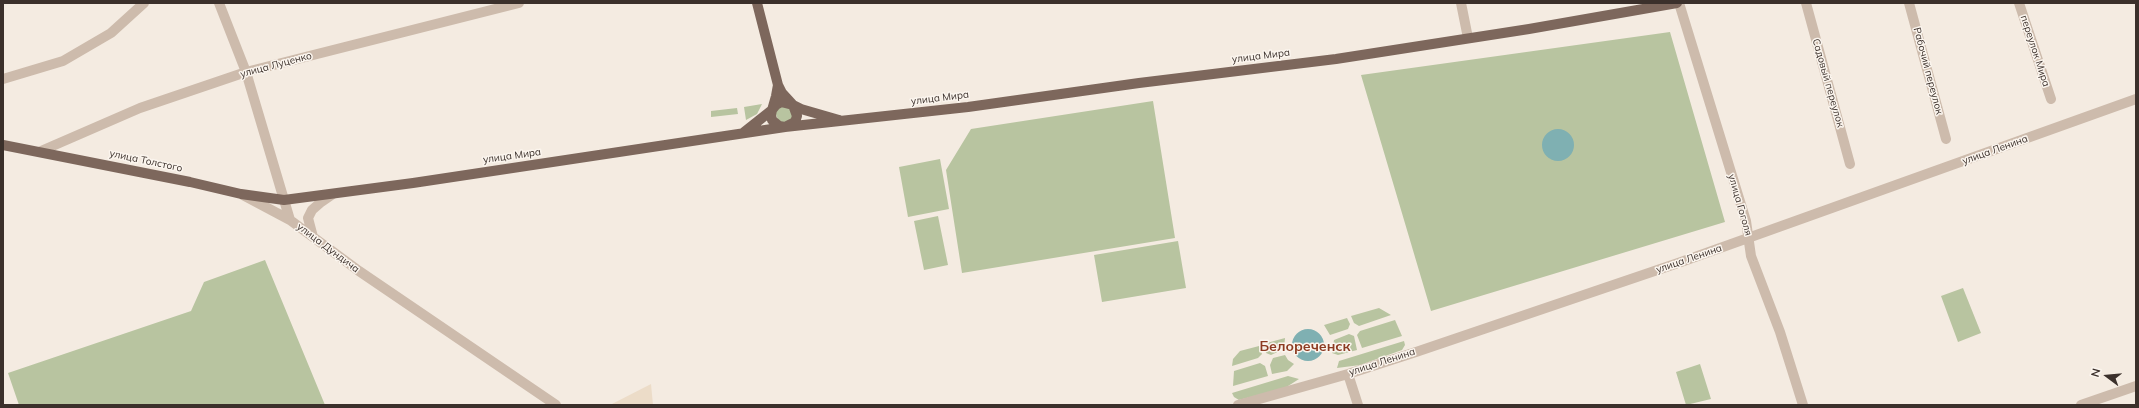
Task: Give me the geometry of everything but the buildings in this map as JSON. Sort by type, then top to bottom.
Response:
[{"type":"main road","points":[[757,3],[778,85],[793,105],[797,116],[795,122],[785,127],[780,126],[772,120],[772,110],[778,85]]},
{"type":"main road","name":"улица Мира","points":[[284,200],[785,127],[846,122],[1336,59],[1678,3]]},
{"type":"main road","points":[[743,134],[782,102],[793,105]]},
{"type":"main road","name":"улица Мира","points":[[793,105],[813,113],[846,122]]},
{"type":"main road","name":"улица Толстого","points":[[3,145],[41,151],[241,194],[284,200]]},
{"type":"street","points":[[3,79],[63,61],[111,34],[144,3]]},
{"type":"street","name":"улица Дундича","points":[[219,3],[246,72],[290,220],[365,276],[556,405]]},
{"type":"street","name":"улица Луценко","points":[[41,151],[140,108],[246,72],[519,3]]},
{"type":"street","points":[[1462,3],[1468,38]]},
{"type":"street","name":"улица Гоголя","points":[[1678,3],[1749,238],[1751,256],[1780,332],[1803,405]]},
{"type":"street","name":"Садовый переулок","points":[[1806,3],[1850,164]]},
{"type":"street","name":"Рабочий переулок","points":[[1909,3],[1946,139]]},
{"type":"street","name":"переулок Мира","points":[[2019,3],[2051,99]]},
{"type":"street","name":"улица Ленина","points":[[1238,405],[1348,374],[1749,238],[2136,99]]},
{"type":"street","points":[[241,194],[290,220]]},
{"type":"street","points":[[313,237],[308,218],[320,202],[333,194]]},
{"type":"street","points":[[1348,374],[1358,405]]},
{"type":"street","points":[[2081,405],[2136,386]]},
{"type":"green space","points":[[1670,32],[1725,222],[1431,311],[1361,75]]},
{"type":"green space","points":[[1153,101],[1175,238],[962,273],[946,170],[971,129]]},
{"type":"green space","points":[[762,104],[757,114],[746,120],[744,107]]},
{"type":"green space","points":[[781,105],[792,107],[793,118],[784,123],[779,122],[775,112]]},
{"type":"green space","points":[[737,108],[738,114],[711,117],[711,111]]},
{"type":"green space","points":[[940,159],[949,209],[908,217],[899,167]]},
{"type":"green space","points":[[938,216],[948,265],[924,270],[914,221]]},
{"type":"green space","points":[[1178,241],[1186,288],[1102,302],[1094,255]]},
{"type":"green space","points":[[265,260],[325,405],[19,405],[8,373],[191,311],[204,282]]},
{"type":"green space","points":[[1963,288],[1981,333],[1958,342],[1941,296]]},
{"type":"green space","points":[[1379,308],[1391,315],[1359,326],[1354,323],[1351,316]]},
{"type":"green space","points":[[1347,318],[1350,324],[1348,329],[1330,335],[1324,325]]},
{"type":"green space","points":[[1395,320],[1402,336],[1362,348],[1357,335],[1360,331]]},
{"type":"green space","points":[[1349,334],[1354,336],[1357,350],[1338,355],[1332,353],[1334,340]]},
{"type":"green space","points":[[1285,338],[1284,349],[1271,355],[1266,353],[1263,344]]},
{"type":"green space","points":[[1404,341],[1405,345],[1402,350],[1360,365],[1337,368],[1339,361]]},
{"type":"green space","points":[[1259,346],[1262,354],[1258,358],[1232,366],[1233,359],[1240,351]]},
{"type":"green space","points":[[1285,355],[1288,360],[1294,364],[1287,371],[1272,374],[1270,365],[1273,358]]},
{"type":"green space","points":[[1260,363],[1265,366],[1268,376],[1233,386],[1234,371]]},
{"type":"green space","points":[[1700,364],[1711,399],[1686,405],[1676,372]]},
{"type":"green space","points":[[1288,376],[1299,379],[1285,388],[1239,400],[1234,397],[1232,393]]},
{"type":"shaded area","points":[[651,384],[653,405],[610,405]]},
{"type":"water","points":[[1555,129],[1561,129],[1571,136],[1574,145],[1573,151],[1567,158],[1561,161],[1555,161],[1545,154],[1542,148],[1542,142],[1549,132]]},
{"type":"water","points":[[1305,329],[1311,329],[1321,336],[1324,345],[1323,351],[1317,358],[1311,361],[1305,361],[1295,354],[1292,348],[1292,342],[1299,332]]},
{"type":"district","name":"Белореченск","points":[[1305,347]]}]
